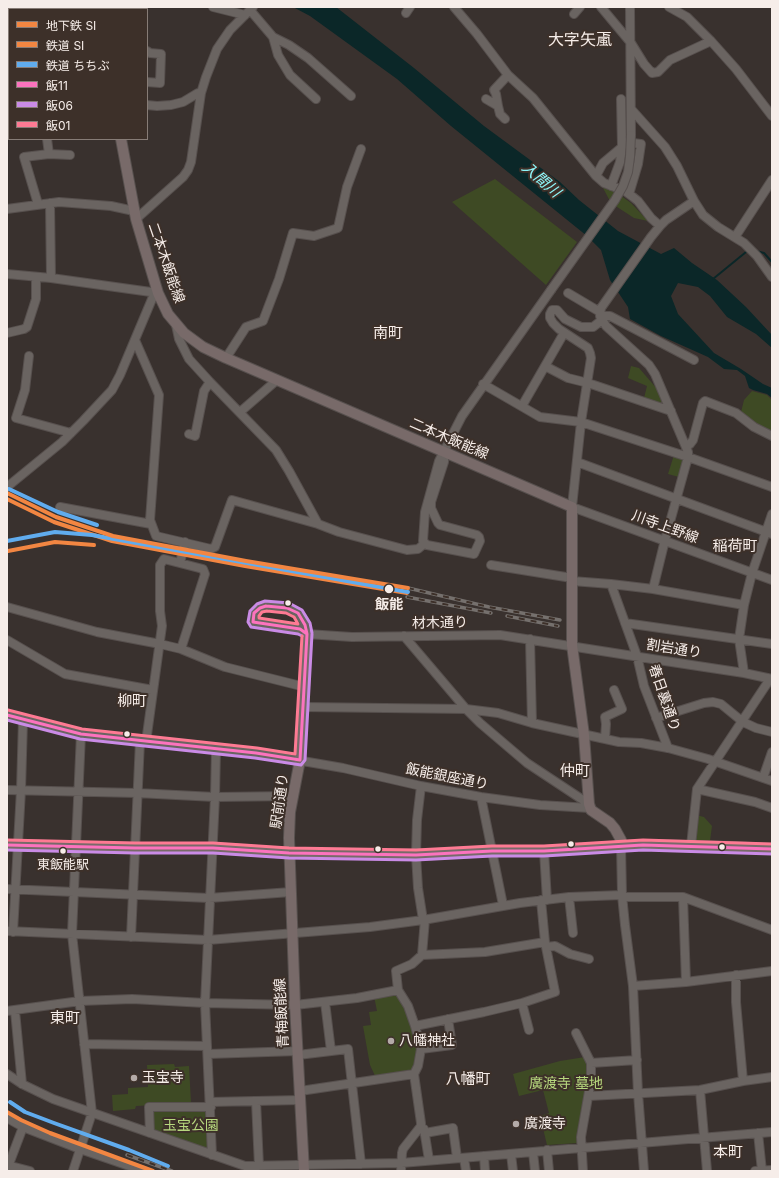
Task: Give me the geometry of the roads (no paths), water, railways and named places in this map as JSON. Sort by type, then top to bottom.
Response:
[{"type":"main road","name":"二本木飯能線","points":[[121,140],[135,215],[158,293],[168,314],[176,325],[192,339],[203,347],[226,358],[572,507]]},
{"type":"main road","points":[[572,507],[572,646],[584,735],[590,806],[593,812],[610,822],[618,834],[621,846]]},
{"type":"main road","name":"駅前通り","points":[[289,853],[289,826],[300,760],[307,634]]},
{"type":"main road","points":[[7,845],[213,848],[289,853],[416,855],[492,851],[544,851],[621,846],[691,846],[772,849]]},
{"type":"main road","name":"青梅飯能線","points":[[289,853],[295,1005],[304,1168]]},
{"type":"street","points":[[213,7],[250,9],[273,37],[278,55],[290,75],[316,99]]},
{"type":"street","points":[[454,7],[477,34],[508,75],[533,98],[596,176],[604,183],[629,194],[638,201],[651,218],[660,226]]},
{"type":"street","points":[[574,14],[580,7]]},
{"type":"street","points":[[601,7],[652,73],[658,72],[670,60],[710,41]]},
{"type":"street","points":[[424,544],[422,538],[425,512],[439,461],[452,433],[483,384],[615,200],[623,186],[628,172],[632,135],[630,7]]},
{"type":"street","points":[[668,7],[687,17],[710,41],[736,69],[772,116]]},
{"type":"street","points":[[7,209],[60,202],[111,206],[135,215],[183,177],[191,162],[201,93],[216,49],[230,30],[250,9]]},
{"type":"street","points":[[273,37],[289,45],[308,58],[351,96]]},
{"type":"street","points":[[148,52],[161,54],[160,83],[148,82]]},
{"type":"street","points":[[505,119],[500,114],[494,90],[508,75]]},
{"type":"street","points":[[148,104],[157,106],[171,105],[183,102],[198,93],[201,93]]},
{"type":"street","points":[[486,98],[498,106]]},
{"type":"street","points":[[611,186],[620,162],[623,144],[621,99]]},
{"type":"street","points":[[632,109],[665,147],[694,201],[708,220],[749,248],[772,277]]},
{"type":"street","points":[[47,140],[49,154]]},
{"type":"street","points":[[596,176],[603,163],[623,144],[640,144],[638,164],[629,194]]},
{"type":"street","points":[[226,358],[246,327],[263,321],[279,279],[293,233],[314,236],[338,228],[347,187],[361,149]]},
{"type":"street","points":[[38,204],[24,157],[49,154],[70,155]]},
{"type":"street","points":[[735,237],[772,180]]},
{"type":"street","points":[[572,507],[581,422],[588,383],[590,353],[588,348],[552,323],[550,318],[552,310],[557,310],[565,319],[580,326],[593,327],[651,237],[666,220],[694,201]]},
{"type":"street","points":[[50,203],[51,278]]},
{"type":"street","points":[[7,274],[51,278],[158,293]]},
{"type":"street","points":[[7,334],[28,327],[36,299],[36,277]]},
{"type":"street","points":[[7,487],[62,442],[112,390],[120,375],[152,299],[158,293]]},
{"type":"street","points":[[568,293],[601,314],[610,316],[629,325],[645,336],[694,360]]},
{"type":"street","points":[[601,314],[606,326],[649,365],[655,374],[687,446],[688,457],[653,589]]},
{"type":"street","points":[[176,325],[179,340],[189,358],[210,382],[276,450],[318,524]]},
{"type":"street","points":[[522,406],[564,332]]},
{"type":"street","points":[[135,340],[159,395],[150,520],[156,536],[211,548],[215,547],[232,500],[318,524],[339,532],[407,550],[418,549],[424,544]]},
{"type":"street","points":[[29,356],[25,390],[16,418],[71,433]]},
{"type":"street","points":[[545,366],[568,378],[588,383],[671,411]]},
{"type":"street","points":[[240,412],[277,380]]},
{"type":"street","points":[[189,434],[195,436],[204,391],[210,382]]},
{"type":"street","points":[[483,384],[540,417],[581,422],[688,457],[772,487]]},
{"type":"street","points":[[687,446],[693,440],[703,403],[705,401],[736,413],[754,427],[772,436]]},
{"type":"street","points":[[424,544],[474,554],[480,541],[477,535],[440,525],[433,515],[431,502],[444,462],[444,453]]},
{"type":"street","points":[[577,462],[769,533]]},
{"type":"street","points":[[60,507],[151,524]]},
{"type":"street","name":"川寺上野線","points":[[572,507],[772,580]]},
{"type":"street","points":[[744,673],[739,639],[744,605],[752,573],[769,533],[772,514]]},
{"type":"street","points":[[180,563],[185,542]]},
{"type":"street","points":[[131,937],[137,793],[143,742],[160,644],[162,626],[160,612],[160,565],[164,559],[203,569],[205,574],[181,649]]},
{"type":"street","points":[[491,565],[572,580],[653,589],[744,605]]},
{"type":"street","name":"春日裏通り","points":[[611,584],[637,656],[644,686],[668,748]]},
{"type":"street","name":"材木通り","points":[[307,634],[301,616],[290,608],[266,606],[260,608],[254,614],[253,622],[300,629],[307,634],[352,637],[500,635],[530,638],[572,646]]},
{"type":"street","points":[[7,607],[97,632],[181,649],[225,667],[305,687]]},
{"type":"street","points":[[625,623],[772,644]]},
{"type":"street","points":[[404,636],[466,708],[497,739],[527,763],[590,806]]},
{"type":"street","points":[[530,638],[532,723]]},
{"type":"street","points":[[7,640],[65,674],[153,690]]},
{"type":"street","name":"割岩通り","points":[[572,646],[665,662],[744,673],[771,679]]},
{"type":"street","points":[[691,846],[697,789],[771,679]]},
{"type":"street","points":[[605,739],[605,717],[622,709],[614,690]]},
{"type":"street","points":[[656,718],[704,703],[713,702],[721,704],[743,722],[756,728],[772,732]]},
{"type":"street","points":[[304,707],[466,708],[498,713],[532,723],[584,735],[668,748],[772,781]]},
{"type":"street","name":"飯能銀座通り","points":[[7,715],[81,734],[143,742],[256,753],[343,768],[421,786],[481,797],[540,805],[590,806]]},
{"type":"street","points":[[23,720],[18,845],[11,889],[10,931],[208,940],[370,927],[424,920],[503,905],[544,900],[623,896],[683,897],[772,930]]},
{"type":"street","points":[[73,1171],[92,1113],[72,934],[81,734]]},
{"type":"street","points":[[212,1155],[205,1003],[213,848],[216,749]]},
{"type":"street","points":[[763,778],[772,752]]},
{"type":"street","points":[[421,786],[417,820],[416,855],[418,888],[424,920],[422,955]]},
{"type":"street","points":[[697,789],[754,802],[772,808]]},
{"type":"street","points":[[7,790],[137,793],[215,797],[293,796]]},
{"type":"street","points":[[481,797],[503,905]]},
{"type":"street","points":[[621,846],[625,925],[633,986],[638,1094],[644,1171]]},
{"type":"street","points":[[416,1026],[522,1003],[555,992],[545,945],[544,851]]},
{"type":"street","points":[[11,889],[210,898],[291,892]]},
{"type":"street","points":[[683,897],[686,982]]},
{"type":"street","points":[[569,898],[573,933]]},
{"type":"street","points":[[429,1160],[414,1074],[418,1066],[421,1049],[416,1026],[408,1006],[398,990],[396,970],[412,964],[422,955],[485,952],[545,945],[555,946],[570,954],[590,959]]},
{"type":"street","points":[[633,986],[686,982],[772,971]]},
{"type":"street","points":[[736,975],[736,1002],[743,1081]]},
{"type":"street","points":[[22,1084],[11,1011],[80,1001],[132,999],[205,1003],[295,1005],[374,996],[398,990]]},
{"type":"street","points":[[325,1002],[331,1051]]},
{"type":"street","points":[[522,1003],[529,1030]]},
{"type":"street","points":[[421,1049],[452,1045],[448,1019]]},
{"type":"street","points":[[576,1033],[591,1063],[589,1096],[581,1137],[583,1171]]},
{"type":"street","points":[[84,1044],[132,1044],[208,1050],[298,1053],[348,1049],[361,1164]]},
{"type":"street","points":[[591,1063],[637,1060]]},
{"type":"street","points":[[7,1074],[22,1084],[53,1099],[245,1168],[259,1166],[304,1168],[361,1164],[401,1167],[429,1160],[772,1132]]},
{"type":"street","points":[[150,1133],[149,1107],[256,1101],[300,1095],[353,1084],[414,1074]]},
{"type":"street","points":[[589,1096],[700,1090],[743,1081],[772,1077]]},
{"type":"street","points":[[700,1090],[707,1171]]},
{"type":"street","points":[[256,1101],[259,1166]]},
{"type":"street","points":[[7,1118],[23,1127],[144,1171]]},
{"type":"street","points":[[401,1167],[403,1149],[422,1123]]},
{"type":"street","points":[[23,1127],[9,1167],[30,1171]]},
{"type":"street","points":[[425,1133],[453,1128],[466,1171]]},
{"type":"street","points":[[758,1133],[762,1171]]},
{"type":"street","points":[[547,1150],[549,1171]]},
{"type":"street","points":[[533,1152],[535,1171]]},
{"type":"street","points":[[511,1154],[513,1171]]},
{"type":"street","points":[[484,1156],[485,1171]]},
{"type":"street","points":[[755,1171],[772,1170]]},
{"type":"water","name":"入間川","points":[[293,7],[336,7],[414,68],[484,126],[560,182],[579,200],[618,231],[661,254],[674,248],[692,263],[717,280],[746,307],[772,335],[772,348],[756,334],[727,317],[710,296],[698,287],[678,283],[671,296],[678,314],[714,353],[763,384],[772,388],[772,398],[767,394],[749,388],[745,376],[737,370],[724,369],[708,357],[661,336],[630,319],[628,307],[610,280],[601,250],[587,236],[451,126],[397,79],[310,16]]},
{"type":"waterway","points":[[756,251],[764,253],[772,262]]},
{"type":"waterway","points":[[713,279],[746,252],[749,252]]},
{"type":"railway","points":[[408,588],[489,607],[560,620]]},
{"type":"railway","points":[[407,597],[491,613]]},
{"type":"railway","points":[[507,616],[558,626]]},
{"type":"railway","points":[[127,1155],[172,1171]]},
{"type":"metro line","name":"SI","points":[[7,493],[56,517],[113,536],[246,561],[408,588]]},
{"type":"rail line","name":"ちちぶ","points":[[9,489],[58,512],[97,525]]},
{"type":"rail line","name":"SI","points":[[7,499],[54,522],[112,541],[245,566],[407,593]]},
{"type":"rail line","name":"ちちぶ","points":[[7,541],[55,532],[92,535],[408,592]]},
{"type":"rail line","name":"SI","points":[[8,551],[55,542],[94,545]]},
{"type":"rail line","name":"ちちぶ","points":[[10,1102],[25,1112],[168,1166]]},
{"type":"rail line","name":"SI","points":[[7,1112],[50,1133],[153,1171]]},
{"type":"place","name":"飯能","points":[[389,589]]},
{"type":"place","name":"東飯能駅","points":[[63,851]]},
{"type":"place","name":"八幡神社","points":[[391,1041]]},
{"type":"place","name":"玉宝寺","points":[[134,1078]]},
{"type":"place","name":"廣渡寺","points":[[516,1124]]},
{"type":"district","name":"大字矢颪","points":[[580,40]]},
{"type":"district","name":"南町","points":[[388,333]]},
{"type":"district","name":"稲荷町","points":[[735,546]]},
{"type":"district","name":"柳町","points":[[132,701]]},
{"type":"district","name":"仲町","points":[[575,771]]},
{"type":"district","name":"東町","points":[[65,1018]]},
{"type":"district","name":"八幡町","points":[[468,1079]]},
{"type":"district","name":"本町","points":[[728,1152]]},
{"type":"park label","name":"廣渡寺 墓地","points":[[566,1084]]},
{"type":"park label","name":"玉宝公園","points":[[191,1126]]}]
